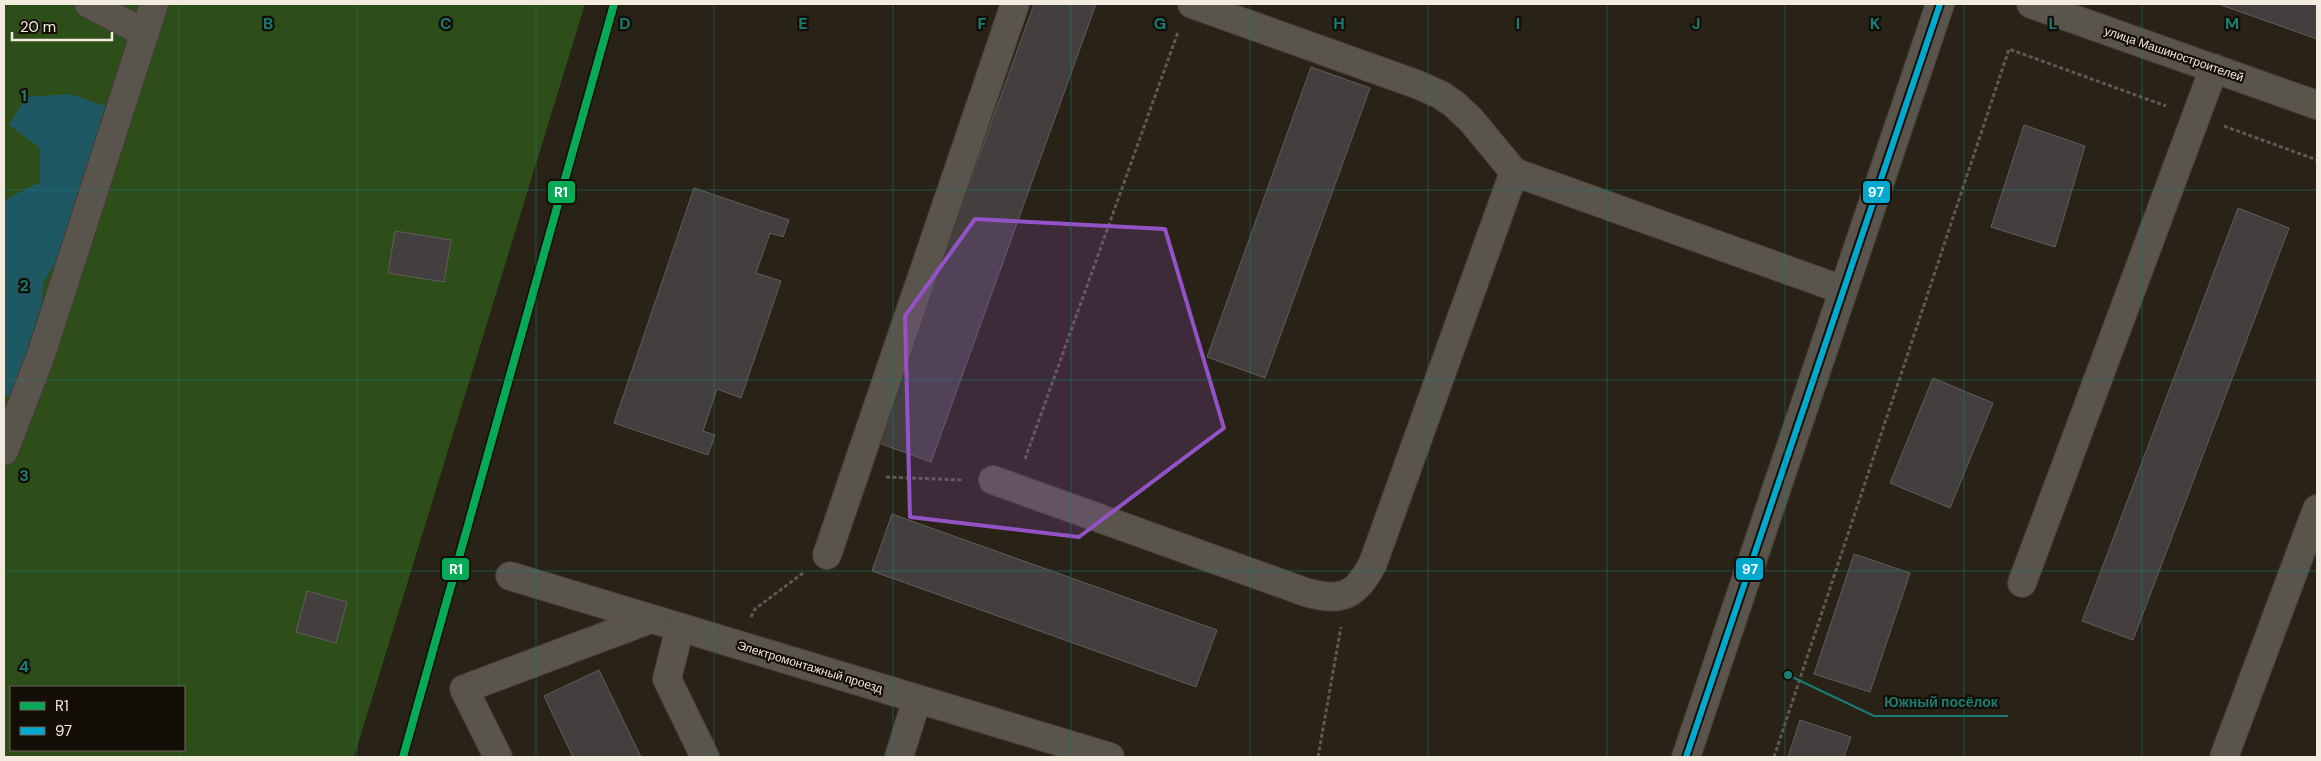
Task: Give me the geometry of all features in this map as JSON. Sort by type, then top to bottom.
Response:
[{"type":"street","points":[[89,4],[145,33]]},
{"type":"street","points":[[4,451],[41,355],[154,4]]},
{"type":"street","points":[[827,555],[1015,4]]},
{"type":"street","points":[[1192,4],[1416,84],[1441,95],[1471,120],[1514,172],[1843,290]]},
{"type":"street","points":[[1686,757],[1940,4]]},
{"type":"street","name":"улица Машиностроителей","points":[[2039,5],[2317,104]]},
{"type":"street","points":[[2022,583],[2214,68]]},
{"type":"street","points":[[1003,484],[1305,592],[1327,598],[1346,594],[1363,583],[1373,563],[1514,172]]},
{"type":"street","points":[[2224,757],[2317,509]]},
{"type":"street","name":"Электромонтажный проезд","points":[[510,576],[1110,757]]},
{"type":"street","points":[[498,757],[464,689],[651,619]]},
{"type":"street","points":[[680,628],[667,678],[705,757]]},
{"type":"street","points":[[898,757],[917,699]]},
{"type":"path","points":[[854,476],[1003,484],[1179,32]]},
{"type":"path","points":[[1774,757],[2009,49],[2317,160]]},
{"type":"path","points":[[738,645],[755,609],[827,555]]},
{"type":"path","points":[[1318,757],[1346,594]]},
{"type":"highlighted area","points":[[975,219],[1165,229],[1224,428],[1079,537],[910,517],[905,316]]},
{"type":"green space","points":[[4,4],[585,4],[354,757],[4,757]]},
{"type":"water","points":[[70,94],[108,107],[74,233],[43,283],[40,324],[19,395],[4,396],[4,208],[6,199],[40,182],[40,148],[9,125],[26,97]]},
{"type":"building","points":[[1034,4],[1096,4],[931,462],[876,442]]},
{"type":"building","points":[[2317,4],[2317,39],[2221,5]]},
{"type":"building","points":[[1311,67],[1370,88],[1265,378],[1207,357]]},
{"type":"building","points":[[2024,125],[2085,146],[2055,247],[1991,227]]},
{"type":"building","points":[[694,188],[789,220],[783,237],[770,233],[756,273],[781,281],[741,398],[717,389],[703,431],[715,435],[708,455],[614,423]]},
{"type":"building","points":[[2238,208],[2289,228],[2133,640],[2082,621]]},
{"type":"building","points":[[395,231],[451,240],[444,282],[388,273]]},
{"type":"building","points":[[1933,378],[1993,403],[1950,508],[1890,483]]},
{"type":"building","points":[[892,514],[1217,630],[1196,687],[872,571]]},
{"type":"building","points":[[1854,554],[1910,573],[1870,692],[1814,674]]},
{"type":"building","points":[[307,591],[347,602],[336,643],[296,632]]},
{"type":"building","points":[[599,670],[641,757],[573,757],[544,696]]},
{"type":"building","points":[[1800,720],[1851,737],[1844,757],[1788,757]]},
{"type":"transit line","name":"R1","points":[[403,757],[614,4]]},
{"type":"transit line","name":"97","points":[[1686,757],[1940,4]]},
{"type":"place","name":"Южный посёлок","points":[[1788,675]]}]
